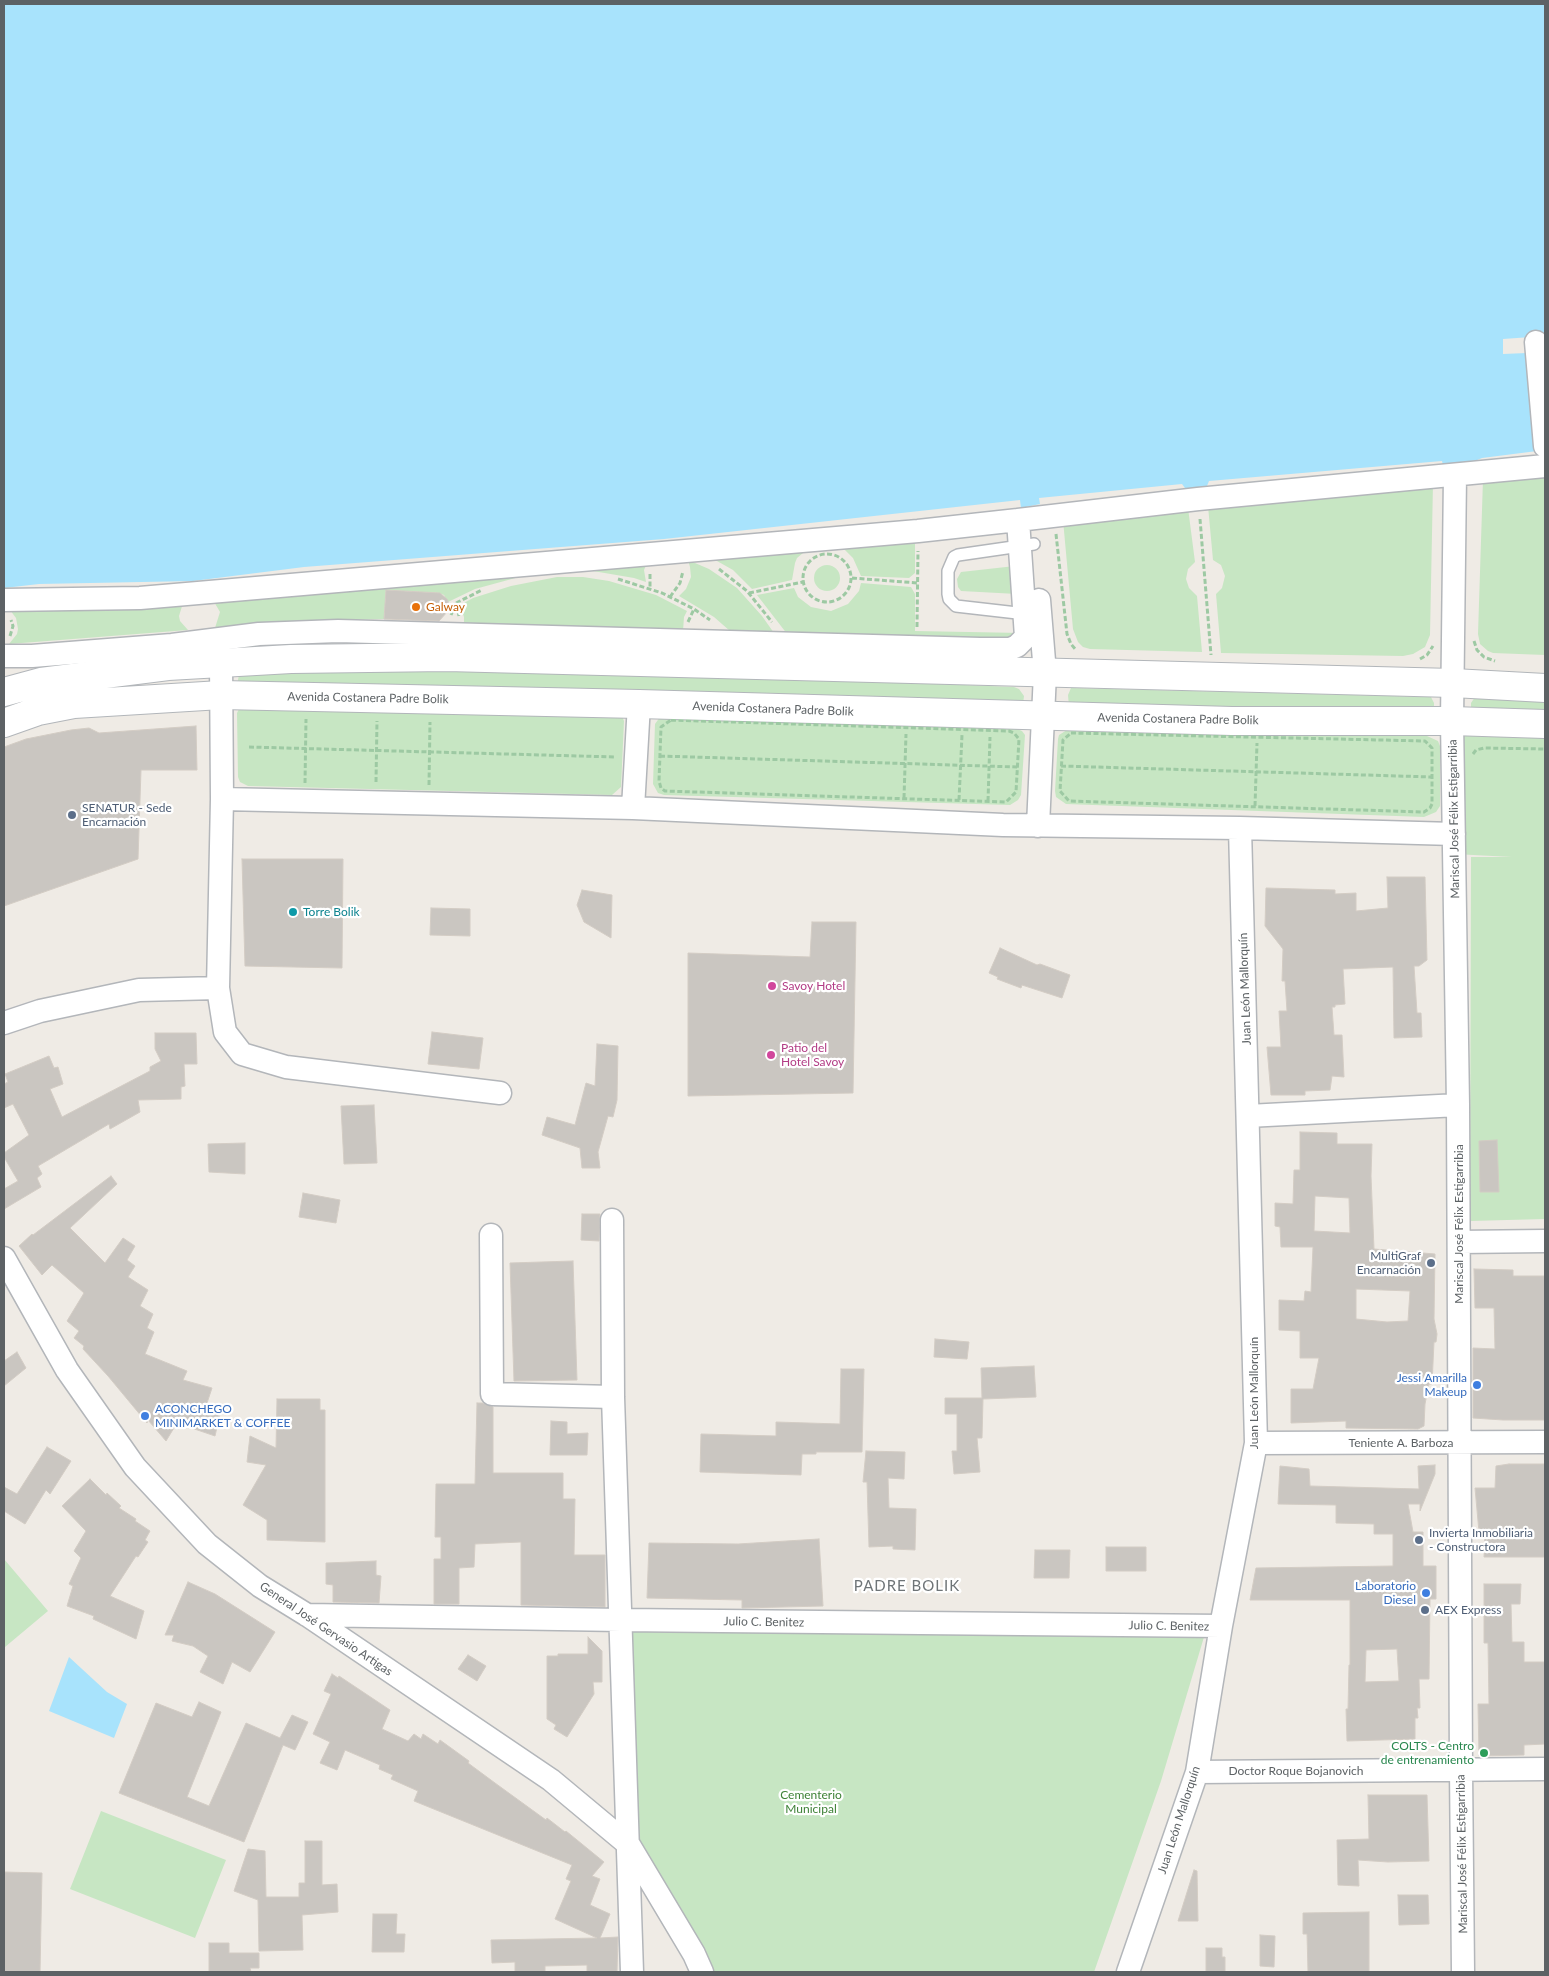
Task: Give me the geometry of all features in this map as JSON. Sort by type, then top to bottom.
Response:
[{"type":"main road","points":[[4,692],[41,682],[83,675],[221,662],[447,657],[1453,683],[1545,688]]},
{"type":"main road","name":"Avenida Costanera Padre Bolik","points":[[4,723],[38,711],[74,704],[221,696],[639,704],[1232,721],[1452,721],[1545,724]]},
{"type":"street","points":[[1536,342],[1545,446]]},
{"type":"street","points":[[5,607],[140,598],[918,530],[1027,515],[1054,516],[1455,471],[1545,466]]},
{"type":"street","name":"Mariscal José Félix Estigarribia","points":[[1455,471],[1452,721],[1458,1105],[1460,1770],[1464,1972]]},
{"type":"street","points":[[1027,515],[1027,545],[1032,614],[1045,673],[1038,826]]},
{"type":"street","points":[[6,647],[32,656],[172,645],[259,634],[338,631],[980,649],[1017,646],[1026,638],[1032,614]]},
{"type":"street","points":[[221,662],[222,799],[218,988],[225,1032],[242,1054],[286,1067],[500,1093]]},
{"type":"street","points":[[633,808],[639,704]]},
{"type":"street","points":[[222,799],[633,808],[1038,826],[1240,828],[1454,834]]},
{"type":"street","name":"Juan León Mallorquín","points":[[1128,1972],[1197,1772],[1256,1443],[1240,828]]},
{"type":"street","points":[[4,1022],[40,1011],[139,990],[218,988]]},
{"type":"street","points":[[1248,1116],[1458,1105]]},
{"type":"street","points":[[612,1220],[613,1397],[632,1972]]},
{"type":"street","points":[[491,1235],[492,1394],[613,1397]]},
{"type":"street","points":[[1459,1242],[1545,1241]]},
{"type":"street","name":"General José Gervasio Artigas","points":[[4,1258],[67,1370],[135,1467],[207,1544],[260,1586],[307,1614],[550,1780],[629,1845]]},
{"type":"street","name":"Teniente A. Barboza","points":[[1256,1443],[1459,1444],[1545,1442]]},
{"type":"street","name":"Julio C. Benitez","points":[[307,1614],[621,1620],[1222,1626]]},
{"type":"street","name":"Doctor Roque Bojanovich","points":[[1197,1772],[1545,1769]]},
{"type":"street","points":[[629,1845],[694,1954],[702,1972]]},
{"type":"lane","points":[[1027,545],[954,557],[948,571],[948,594],[949,599],[956,606],[1032,614]]},
{"type":"path","points":[[1198,499],[1211,659]]},
{"type":"path","points":[[1054,516],[1067,634],[1070,644],[1083,654]]},
{"type":"path","points":[[917,628],[918,530]]},
{"type":"path","points":[[670,597],[680,583],[683,573],[682,550]]},
{"type":"path","points":[[826,553],[838,556],[847,562],[852,578],[846,595],[830,602],[823,602],[812,597],[803,582],[803,573],[807,564],[818,555],[826,553]]},
{"type":"path","points":[[712,564],[728,574],[749,593],[788,644]]},
{"type":"path","points":[[613,577],[645,586],[694,609],[739,643]]},
{"type":"path","points":[[852,578],[918,584]]},
{"type":"path","points":[[749,593],[803,582]]},
{"type":"path","points":[[456,603],[486,589]]},
{"type":"path","points":[[5,607],[13,626],[6,647]]},
{"type":"path","points":[[1474,639],[1477,650],[1484,657],[1499,661]]},
{"type":"path","points":[[1416,661],[1427,655],[1435,643]]},
{"type":"path","points":[[297,782],[306,783],[306,711]]},
{"type":"path","points":[[376,784],[377,713]]},
{"type":"path","points":[[429,786],[430,714]]},
{"type":"path","points":[[670,720],[962,730],[1010,731],[1018,736],[1016,792],[1006,802],[665,791],[661,788],[659,781],[661,727],[670,720]]},
{"type":"path","points":[[904,798],[906,728]]},
{"type":"path","points":[[959,800],[962,730]]},
{"type":"path","points":[[988,801],[991,731]]},
{"type":"path","points":[[1071,733],[1257,737],[1425,741],[1432,748],[1432,804],[1424,812],[1069,800],[1060,791],[1063,740],[1071,733]]},
{"type":"path","points":[[1255,806],[1257,737]]},
{"type":"path","points":[[249,739],[249,756]]},
{"type":"path","points":[[249,746],[617,757]]},
{"type":"path","points":[[1471,757],[1476,750],[1484,748],[1545,749]]},
{"type":"path","points":[[616,766],[617,749]]},
{"type":"path","points":[[660,756],[1017,767]]},
{"type":"path","points":[[1061,766],[1432,777]]},
{"type":"path","points":[[367,784],[385,785]]},
{"type":"path","points":[[421,786],[438,786]]},
{"type":"green space","points":[[1545,474],[1545,655],[1493,653],[1480,644],[1478,634],[1483,479]]},
{"type":"green space","points":[[1433,483],[1430,635],[1425,647],[1413,654],[1403,656],[1221,653],[1216,594],[1222,588],[1225,576],[1221,565],[1213,560],[1208,506]]},
{"type":"green space","points":[[1188,508],[1195,562],[1188,569],[1186,579],[1189,588],[1197,596],[1202,652],[1090,649],[1083,647],[1078,642],[1073,629],[1063,520]]},
{"type":"green space","points":[[915,534],[915,573],[909,578],[861,576],[853,558],[843,548]]},
{"type":"green space","points":[[809,548],[797,558],[792,580],[752,589],[733,570],[701,552]]},
{"type":"green space","points":[[688,560],[709,569],[737,588],[762,616],[774,633],[730,631],[714,617],[679,596],[686,589],[691,577]]},
{"type":"green space","points":[[647,563],[644,570],[646,582],[634,578],[576,569]]},
{"type":"green space","points":[[827,565],[836,569],[840,578],[836,587],[827,591],[818,587],[814,578],[818,569]]},
{"type":"green space","points":[[1015,566],[1017,594],[961,591],[958,587],[957,579],[961,572]]},
{"type":"green space","points":[[570,570],[530,574],[475,589],[448,602],[444,595],[439,593],[386,590],[384,619],[295,621],[215,628],[220,612],[213,600]]},
{"type":"green space","points":[[557,577],[583,577],[609,581],[656,595],[687,611],[684,617],[683,631],[464,626],[464,617],[460,605],[473,598],[511,586]]},
{"type":"green space","points":[[861,583],[911,587],[915,594],[915,631],[1022,633],[1019,640],[791,639],[757,595],[794,588],[798,597],[811,607],[831,611],[848,604],[859,591]]},
{"type":"green space","points":[[183,603],[179,616],[180,621],[188,630],[9,644],[17,634],[18,629],[16,618],[10,610]]},
{"type":"green space","points":[[331,667],[840,680],[1014,687],[1019,689],[1024,696],[1023,704],[237,685],[239,675]]},
{"type":"green space","points":[[1071,688],[1431,697],[1434,708],[1069,707],[1068,695]]},
{"type":"green space","points":[[1475,697],[1545,700],[1545,718],[1471,711],[1471,703]]},
{"type":"green space","points":[[239,709],[622,716],[624,721],[621,787],[612,795],[248,786],[240,782],[238,777],[237,713]]},
{"type":"green space","points":[[660,717],[1015,728],[1022,731],[1025,735],[1021,795],[1018,800],[1010,805],[664,795],[658,793],[653,784],[655,724]]},
{"type":"green space","points":[[1452,721],[1545,724],[1545,1219],[1470,1221],[1471,857],[1512,857],[1454,854]]},
{"type":"green space","points":[[1067,730],[1427,736],[1438,741],[1440,746],[1440,806],[1436,812],[1424,817],[1066,804],[1056,797],[1055,791],[1058,739],[1059,735]]},
{"type":"green space","points":[[4,1559],[48,1611],[5,1647],[4,1646]]},
{"type":"green space","name":"Cementerio Municipal","points":[[631,1630],[1204,1637],[1161,1781],[1094,1972],[707,1972],[638,1839]]},
{"type":"green space","points":[[101,1811],[226,1860],[195,1938],[70,1889]]},
{"type":"water","points":[[4,4],[1545,4],[1545,450],[1482,458],[1460,467],[1444,469],[1442,461],[1209,481],[1205,491],[1188,492],[1182,484],[1039,498],[1040,504],[1021,508],[1020,500],[664,539],[304,567],[193,581],[39,584],[4,588]]},
{"type":"water","points":[[69,1657],[107,1692],[127,1704],[114,1738],[49,1711]]},
{"type":"pier","points":[[1545,336],[1527,353],[1503,354],[1503,339]]},
{"type":"building","name":"Galway","points":[[386,590],[440,593],[447,599],[449,604],[448,611],[439,621],[384,619]]},
{"type":"building","name":"SENATUR - Sede Encarnación","points":[[196,726],[197,770],[141,770],[138,859],[4,906],[4,747],[26,739],[89,728],[99,733]]},
{"type":"building","name":"Torre Bolik","points":[[242,859],[343,859],[342,968],[245,966]]},
{"type":"building","points":[[1387,877],[1425,877],[1427,960],[1419,966],[1414,966],[1417,1013],[1421,1013],[1422,1037],[1394,1038],[1393,967],[1343,969],[1345,1004],[1332,1007],[1334,1035],[1342,1035],[1344,1077],[1332,1076],[1330,1090],[1305,1091],[1305,1095],[1271,1095],[1267,1047],[1281,1047],[1279,1011],[1287,1011],[1285,981],[1282,981],[1283,949],[1265,926],[1266,888],[1335,890],[1335,894],[1356,893],[1356,911],[1388,908]]},
{"type":"building","points":[[582,890],[612,895],[611,938],[584,922],[577,905]]},
{"type":"building","points":[[431,908],[470,909],[470,936],[430,935]]},
{"type":"building","points":[[812,922],[856,922],[853,1093],[688,1096],[688,953],[810,957]]},
{"type":"building","points":[[1000,948],[1037,965],[1040,964],[1070,975],[1062,998],[1022,985],[1021,988],[997,979],[998,977],[989,973]]},
{"type":"building","points":[[432,1032],[483,1038],[479,1069],[428,1064]]},
{"type":"building","points":[[155,1033],[196,1033],[197,1064],[184,1064],[185,1086],[181,1087],[181,1099],[138,1100],[140,1112],[110,1129],[109,1124],[38,1166],[42,1174],[37,1178],[41,1187],[4,1209],[4,1189],[18,1181],[4,1157],[4,1153],[29,1135],[13,1104],[4,1108],[4,1084],[8,1082],[5,1074],[49,1056],[54,1068],[58,1067],[63,1084],[50,1089],[62,1117],[150,1071],[150,1067],[161,1061],[155,1049]]},
{"type":"building","points":[[597,1044],[618,1046],[617,1100],[613,1117],[608,1116],[598,1152],[600,1168],[582,1168],[580,1148],[542,1135],[547,1117],[575,1125],[586,1083],[595,1086]]},
{"type":"building","points":[[374,1105],[377,1163],[344,1164],[341,1106]]},
{"type":"building","points":[[1300,1132],[1337,1133],[1337,1144],[1372,1144],[1371,1176],[1374,1249],[1435,1254],[1434,1319],[1437,1334],[1436,1342],[1434,1342],[1432,1384],[1429,1384],[1425,1404],[1424,1426],[1418,1429],[1346,1428],[1346,1421],[1291,1423],[1291,1389],[1313,1389],[1319,1358],[1300,1358],[1300,1331],[1279,1330],[1279,1300],[1304,1301],[1305,1291],[1311,1292],[1313,1247],[1281,1247],[1280,1227],[1275,1226],[1275,1203],[1293,1204],[1294,1170],[1300,1170]],"holes":[[[1315,1196],[1349,1198],[1350,1233],[1314,1231]],[[1356,1289],[1410,1291],[1408,1321],[1387,1322],[1356,1319]]]},
{"type":"building","points":[[1497,1140],[1499,1192],[1480,1192],[1479,1141]]},
{"type":"building","points":[[245,1143],[245,1174],[209,1172],[208,1144]]},
{"type":"building","points":[[111,1176],[117,1184],[70,1228],[105,1263],[123,1238],[135,1246],[127,1260],[135,1266],[128,1277],[148,1290],[140,1306],[153,1314],[147,1328],[154,1332],[145,1354],[187,1371],[183,1380],[212,1388],[205,1409],[220,1414],[215,1436],[177,1423],[166,1441],[148,1420],[147,1423],[83,1349],[84,1346],[74,1338],[79,1331],[67,1321],[84,1293],[52,1265],[42,1275],[19,1246],[32,1234]]},
{"type":"building","points":[[303,1193],[340,1200],[336,1223],[299,1217]]},
{"type":"building","points":[[582,1214],[600,1214],[599,1241],[581,1240]]},
{"type":"building","points":[[573,1261],[577,1380],[514,1381],[510,1263]]},
{"type":"building","points":[[1474,1269],[1513,1270],[1513,1276],[1545,1276],[1545,1420],[1473,1418],[1473,1348],[1495,1349],[1494,1308],[1475,1308]]},
{"type":"building","points":[[935,1339],[969,1342],[967,1359],[934,1357]]},
{"type":"building","points":[[17,1352],[26,1368],[4,1386],[4,1361]]},
{"type":"building","points":[[1034,1366],[1036,1397],[983,1399],[982,1438],[977,1438],[980,1472],[954,1474],[952,1451],[957,1451],[957,1414],[945,1414],[945,1398],[982,1398],[981,1368]]},
{"type":"building","points":[[841,1369],[864,1369],[862,1452],[816,1452],[816,1454],[802,1454],[801,1475],[700,1472],[701,1434],[776,1436],[776,1422],[840,1424]]},
{"type":"building","points":[[277,1399],[320,1399],[320,1410],[325,1410],[325,1542],[267,1540],[267,1520],[243,1505],[266,1465],[247,1462],[250,1436],[276,1448]]},
{"type":"building","points":[[477,1403],[493,1407],[493,1473],[563,1473],[563,1499],[575,1499],[574,1555],[605,1555],[605,1607],[521,1605],[521,1542],[475,1544],[474,1567],[459,1568],[459,1604],[434,1604],[434,1559],[441,1559],[441,1537],[435,1537],[436,1484],[475,1484]]},
{"type":"building","points":[[551,1421],[567,1422],[567,1434],[588,1433],[587,1455],[550,1455]]},
{"type":"building","points":[[47,1447],[71,1461],[50,1494],[46,1490],[25,1524],[4,1511],[4,1487],[17,1494]]},
{"type":"building","points":[[866,1451],[905,1452],[904,1479],[888,1478],[889,1508],[916,1509],[915,1550],[893,1549],[893,1546],[869,1547],[867,1482],[863,1482]]},
{"type":"building","points":[[1545,1464],[1545,1557],[1484,1557],[1485,1532],[1479,1532],[1475,1488],[1495,1488],[1496,1466]]},
{"type":"building","points":[[1435,1465],[1435,1474],[1420,1511],[1420,1504],[1408,1504],[1413,1532],[1423,1532],[1423,1566],[1436,1566],[1436,1599],[1430,1599],[1429,1679],[1419,1679],[1420,1708],[1417,1708],[1418,1718],[1415,1718],[1415,1739],[1347,1741],[1346,1709],[1348,1709],[1350,1665],[1350,1600],[1250,1600],[1256,1568],[1393,1566],[1393,1534],[1374,1534],[1374,1524],[1336,1523],[1336,1505],[1278,1504],[1280,1466],[1309,1469],[1310,1486],[1419,1489],[1418,1466]],"holes":[[[1397,1649],[1399,1681],[1365,1682],[1366,1650]]]},
{"type":"building","points":[[90,1479],[106,1495],[107,1493],[121,1506],[119,1508],[150,1531],[145,1540],[148,1542],[138,1557],[136,1556],[110,1596],[144,1611],[136,1639],[93,1619],[94,1616],[67,1606],[73,1586],[69,1584],[81,1558],[74,1551],[86,1531],[62,1506]]},
{"type":"building","points":[[819,1539],[823,1606],[742,1608],[742,1600],[647,1598],[649,1543],[738,1544]]},
{"type":"building","points":[[1106,1547],[1146,1547],[1146,1571],[1106,1571]]},
{"type":"building","points":[[1035,1550],[1070,1550],[1069,1578],[1034,1578]]},
{"type":"building","points":[[376,1561],[376,1575],[381,1576],[379,1603],[333,1602],[333,1585],[326,1584],[326,1563]]},
{"type":"building","points":[[188,1582],[215,1594],[275,1632],[250,1672],[232,1662],[223,1684],[200,1672],[208,1656],[193,1646],[172,1641],[174,1635],[165,1635]]},
{"type":"building","points":[[1484,1584],[1521,1584],[1520,1604],[1511,1604],[1512,1642],[1524,1642],[1524,1662],[1545,1662],[1545,1744],[1524,1745],[1524,1755],[1479,1756],[1478,1704],[1489,1704],[1488,1643],[1484,1643]]},
{"type":"building","points":[[588,1637],[602,1651],[602,1682],[593,1682],[594,1694],[567,1737],[554,1729],[556,1725],[547,1719],[547,1656],[588,1654]]},
{"type":"building","points":[[468,1655],[486,1666],[477,1681],[458,1669]]},
{"type":"building","points":[[332,1674],[338,1678],[339,1676],[390,1710],[382,1729],[408,1741],[414,1734],[421,1739],[423,1734],[438,1744],[440,1740],[546,1820],[547,1818],[566,1831],[604,1862],[592,1876],[600,1879],[590,1905],[610,1914],[600,1938],[618,1937],[617,1972],[587,1972],[587,1965],[545,1966],[545,1972],[515,1972],[515,1962],[492,1963],[491,1940],[597,1938],[555,1919],[571,1881],[566,1879],[572,1865],[414,1801],[418,1791],[391,1779],[393,1775],[379,1769],[380,1765],[345,1750],[337,1770],[320,1763],[330,1742],[313,1734],[331,1694],[324,1691]]},
{"type":"building","points":[[199,1702],[221,1712],[187,1797],[209,1806],[246,1723],[280,1738],[292,1715],[308,1722],[295,1750],[283,1745],[244,1842],[119,1793],[156,1703],[192,1717]]},
{"type":"building","points":[[1368,1795],[1427,1795],[1429,1861],[1388,1862],[1358,1860],[1359,1886],[1338,1885],[1337,1840],[1369,1839]]},
{"type":"building","points":[[305,1841],[322,1841],[322,1885],[337,1884],[338,1912],[302,1915],[303,1950],[259,1951],[258,1900],[234,1891],[248,1849],[265,1851],[266,1897],[299,1897],[299,1883],[305,1883]]},
{"type":"building","points":[[1194,1870],[1197,1871],[1198,1921],[1178,1921]]},
{"type":"building","points":[[4,1872],[42,1873],[40,1972],[4,1971]]},
{"type":"building","points":[[1398,1895],[1428,1895],[1429,1924],[1399,1925]]},
{"type":"building","points":[[1369,1912],[1369,1972],[1308,1972],[1307,1934],[1303,1934],[1303,1913]]},
{"type":"building","points":[[373,1914],[397,1914],[396,1934],[405,1934],[404,1952],[372,1952]]},
{"type":"building","points":[[1260,1935],[1275,1936],[1274,1967],[1260,1966]]},
{"type":"building","points":[[209,1943],[229,1943],[229,1953],[259,1953],[259,1968],[250,1968],[251,1972],[209,1972]]},
{"type":"building","points":[[1206,1948],[1222,1948],[1222,1957],[1225,1957],[1225,1972],[1206,1972]]},
{"type":"place","name":"Galway","points":[[416,607]]},
{"type":"place","name":"SENATUR - Sede Encarnación","points":[[72,815]]},
{"type":"place","name":"Torre Bolik","points":[[293,912]]},
{"type":"place","name":"Savoy Hotel","points":[[772,986]]},
{"type":"place","name":"Patio del Hotel Savoy","points":[[771,1055]]},
{"type":"place","name":"MultiGraf Encarnación","points":[[1431,1263]]},
{"type":"place","name":"Jessi Amarilla Makeup","points":[[1477,1385]]},
{"type":"place","name":"ACONCHEGO MINIMARKET & COFFEE","points":[[145,1416]]},
{"type":"place","name":"Invierta Inmobiliaria - Constructora","points":[[1419,1540]]},
{"type":"place","name":"Laboratorio Diesel","points":[[1426,1593]]},
{"type":"place","name":"AEX Express","points":[[1425,1610]]},
{"type":"place","name":"COLTS - Centro de entrenamiento","points":[[1484,1753]]},
{"type":"district","name":"PADRE BOLIK","points":[[907,1586]]}]
